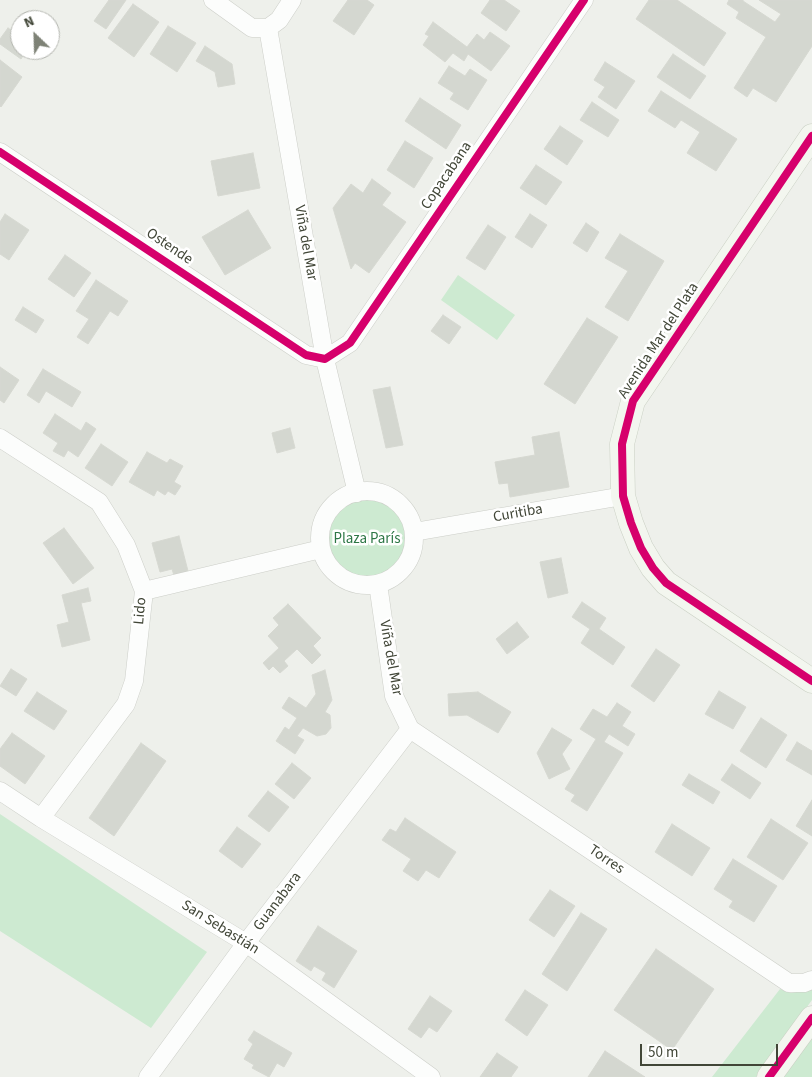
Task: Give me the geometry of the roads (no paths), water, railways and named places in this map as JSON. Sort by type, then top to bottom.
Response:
[{"type":"street","points":[[212,0],[252,28],[268,28],[279,20],[292,0]]},
{"type":"street","name":"Copacabana","points":[[325,359],[350,343],[584,0]]},
{"type":"street","name":"Viña del Mar","points":[[268,28],[325,359],[357,493]]},
{"type":"street","name":"Avenida Mar del Plata","points":[[812,136],[633,402],[622,444],[622,496],[642,548],[653,568],[666,583],[812,681]]},
{"type":"street","name":"Ostende","points":[[0,152],[306,355],[325,359]]},
{"type":"street","name":"Lido","points":[[0,438],[99,502],[126,545],[144,592],[134,681],[126,704],[41,818]]},
{"type":"street","points":[[372,492],[387,496],[400,505],[409,517],[414,532],[413,546],[409,559],[401,570],[390,579],[378,584],[363,585],[349,582],[336,574],[327,562],[321,549],[320,534],[324,520],[332,508],[343,498],[357,493],[372,492]]},
{"type":"street","name":"Curitiba","points":[[414,532],[622,496]]},
{"type":"street","points":[[144,592],[321,549]]},
{"type":"street","name":"Viña del Mar","points":[[378,584],[394,696],[410,729]]},
{"type":"street","name":"Guanabara","points":[[148,1077],[246,943],[410,729]]},
{"type":"street","name":"Torres","points":[[410,729],[789,983],[808,982]]},
{"type":"street","name":"San Sebastián","points":[[0,791],[246,943],[431,1077]]},
{"type":"street","points":[[769,1077],[812,1018]]},
{"type":"park label","name":"Plaza París","points":[[367,540]]}]
